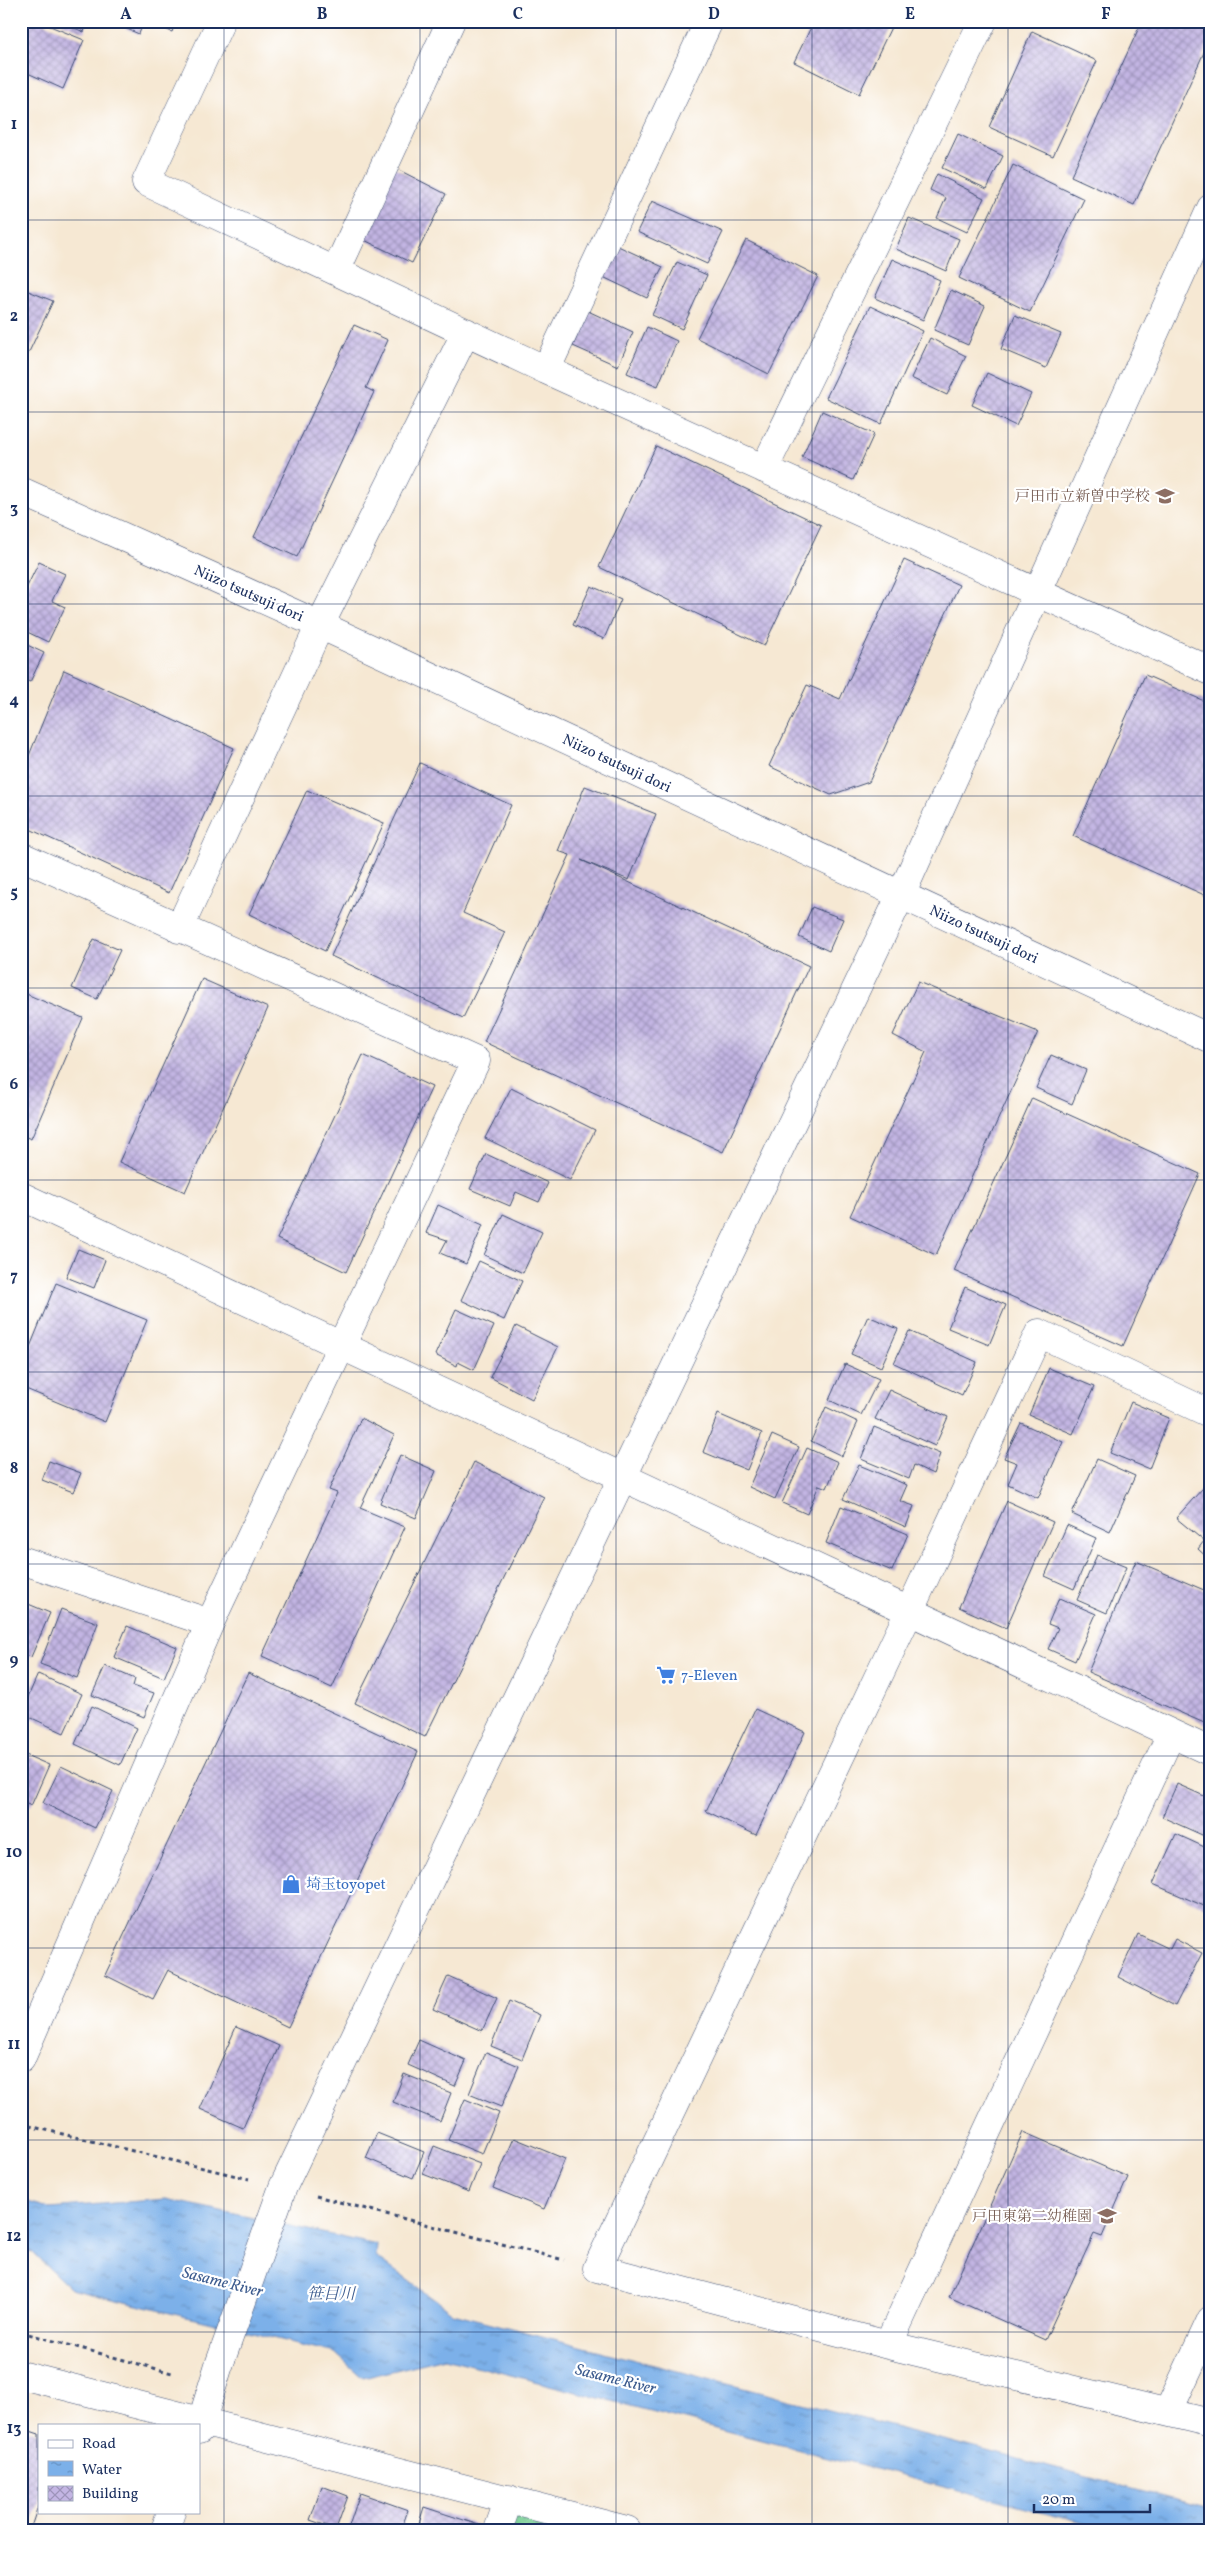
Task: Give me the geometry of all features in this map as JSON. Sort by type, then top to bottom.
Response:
[{"type":"street","points":[[221,21],[146,182],[546,370],[1211,671]]},
{"type":"street","points":[[336,271],[451,21]]},
{"type":"street","points":[[546,370],[709,21]]},
{"type":"street","points":[[764,469],[983,21]]},
{"type":"street","points":[[627,2530],[509,2499],[200,2425],[218,2368],[281,2194],[901,895],[1036,592],[1211,208]]},
{"type":"street","points":[[180,928],[320,625],[466,332]]},
{"type":"street","name":"Niizo tsutsuji dori","points":[[21,491],[320,625],[1211,1039]]},
{"type":"street","points":[[21,856],[476,1061],[210,1623],[21,2059]]},
{"type":"street","points":[[21,1196],[1211,1752]]},
{"type":"street","points":[[1211,1414],[1039,1333],[910,1612],[597,2268],[888,2345],[1211,2423]]},
{"type":"street","points":[[21,1560],[210,1623]]},
{"type":"street","points":[[888,2345],[1171,1734]]},
{"type":"street","points":[[1168,2412],[1211,2320]]},
{"type":"street","points":[[21,2375],[196,2424]]},
{"type":"street","points":[[498,2530],[509,2499]]},
{"type":"street","points":[[165,2530],[170,2514]]},
{"type":"path","points":[[21,2124],[281,2194],[597,2268]]},
{"type":"path","points":[[21,2332],[172,2373]]},
{"type":"green space","points":[[516,2512],[583,2530],[509,2530]]},
{"type":"water","name":"笹目川","points":[[166,2199],[377,2245],[376,2257],[453,2313],[1211,2509],[1211,2530],[1110,2530],[445,2358],[363,2378],[335,2353],[71,2289],[32,2252],[21,2249],[21,2200],[49,2208]]},
{"type":"building","points":[[21,21],[38,21],[84,40],[63,89],[21,70]]},
{"type":"building","points":[[57,21],[88,21],[84,32]]},
{"type":"building","points":[[108,21],[144,21],[139,34]]},
{"type":"building","points":[[147,21],[176,21],[172,32]]},
{"type":"building","points":[[814,21],[894,21],[859,94],[794,62]]},
{"type":"building","points":[[1142,21],[1197,21],[1211,27],[1211,37],[1134,205],[1071,176]]},
{"type":"building","points":[[1032,31],[1097,61],[1053,156],[989,127]]},
{"type":"building","points":[[958,134],[1003,156],[987,189],[942,168]]},
{"type":"building","points":[[1013,165],[1084,199],[1030,312],[959,278]]},
{"type":"building","points":[[393,167],[446,194],[412,263],[358,237]]},
{"type":"building","points":[[937,174],[984,198],[967,232],[937,218],[946,198],[930,190]]},
{"type":"building","points":[[652,201],[723,232],[707,264],[637,232]]},
{"type":"building","points":[[909,218],[959,239],[946,271],[896,249]]},
{"type":"building","points":[[746,240],[818,276],[769,374],[697,338]]},
{"type":"building","points":[[618,246],[663,267],[647,298],[603,277]]},
{"type":"building","points":[[892,259],[940,280],[923,320],[875,298]]},
{"type":"building","points":[[677,262],[707,275],[682,329],[652,315]]},
{"type":"building","points":[[21,288],[53,301],[21,369]]},
{"type":"building","points":[[951,290],[985,306],[968,345],[934,330]]},
{"type":"building","points":[[870,306],[923,331],[881,424],[826,398]]},
{"type":"building","points":[[588,311],[633,332],[618,366],[573,346]]},
{"type":"building","points":[[1015,315],[1061,334],[1046,368],[1001,349]]},
{"type":"building","points":[[354,325],[388,340],[366,388],[374,392],[297,557],[254,537]]},
{"type":"building","points":[[647,327],[677,341],[658,386],[627,373]]},
{"type":"building","points":[[930,338],[966,356],[947,395],[911,378]]},
{"type":"building","points":[[987,373],[1031,394],[1016,426],[972,405]]},
{"type":"building","points":[[822,411],[874,434],[853,480],[802,457]]},
{"type":"building","points":[[656,446],[821,525],[764,646],[599,567]]},
{"type":"building","points":[[904,560],[959,585],[869,782],[831,795],[769,766],[807,685],[840,699]]},
{"type":"building","points":[[39,562],[65,574],[52,601],[65,607],[48,642],[21,629],[21,599]]},
{"type":"building","points":[[591,586],[621,599],[604,639],[573,625]]},
{"type":"building","points":[[21,642],[44,653],[30,682],[21,678]]},
{"type":"building","points":[[64,670],[234,748],[169,893],[21,825],[21,775]]},
{"type":"building","points":[[1145,675],[1211,704],[1211,898],[1073,836]]},
{"type":"building","points":[[21,689],[25,691],[21,701]]},
{"type":"building","points":[[420,763],[511,805],[463,913],[505,932],[463,1018],[331,956]]},
{"type":"building","points":[[585,786],[656,814],[629,880],[581,860],[809,966],[723,1152],[484,1042],[570,855],[558,851]]},
{"type":"building","points":[[307,790],[384,823],[325,951],[249,914]]},
{"type":"building","points":[[812,907],[843,919],[829,951],[799,937]]},
{"type":"building","points":[[94,939],[120,950],[97,999],[72,988]]},
{"type":"building","points":[[202,979],[268,1008],[185,1192],[119,1162]]},
{"type":"building","points":[[918,982],[1038,1032],[936,1255],[850,1216],[926,1052],[893,1035]]},
{"type":"building","points":[[24,993],[83,1018],[31,1139],[21,1135],[21,1000]]},
{"type":"building","points":[[363,1055],[432,1087],[346,1272],[277,1239]]},
{"type":"building","points":[[1051,1055],[1086,1070],[1072,1104],[1036,1088]]},
{"type":"building","points":[[511,1088],[595,1130],[570,1180],[485,1138]]},
{"type":"building","points":[[1032,1098],[1200,1174],[1123,1346],[954,1271]]},
{"type":"building","points":[[486,1154],[548,1183],[539,1202],[516,1192],[510,1206],[470,1189]]},
{"type":"building","points":[[438,1205],[483,1225],[466,1264],[440,1253],[447,1240],[426,1233]]},
{"type":"building","points":[[503,1214],[542,1232],[523,1273],[484,1255]]},
{"type":"building","points":[[78,1249],[105,1260],[94,1288],[66,1277]]},
{"type":"building","points":[[479,1261],[522,1281],[504,1320],[461,1300]]},
{"type":"building","points":[[56,1283],[147,1320],[105,1422],[21,1387],[21,1369]]},
{"type":"building","points":[[965,1287],[1006,1305],[989,1345],[948,1328]]},
{"type":"building","points":[[456,1309],[494,1326],[474,1370],[458,1362],[457,1366],[435,1355]]},
{"type":"building","points":[[868,1316],[898,1329],[881,1367],[851,1354]]},
{"type":"building","points":[[516,1326],[558,1347],[532,1399],[490,1377]]},
{"type":"building","points":[[909,1331],[977,1362],[962,1395],[894,1363]]},
{"type":"building","points":[[845,1364],[879,1379],[861,1415],[829,1400]]},
{"type":"building","points":[[1049,1368],[1094,1387],[1073,1434],[1029,1415]]},
{"type":"building","points":[[889,1390],[948,1417],[935,1446],[875,1419]]},
{"type":"building","points":[[1131,1402],[1169,1418],[1149,1469],[1110,1453]]},
{"type":"building","points":[[826,1407],[858,1422],[842,1456],[811,1441]]},
{"type":"building","points":[[718,1414],[762,1433],[747,1470],[703,1452]]},
{"type":"building","points":[[361,1418],[394,1435],[360,1508],[405,1527],[332,1688],[262,1656],[337,1493],[329,1490]]},
{"type":"building","points":[[1021,1423],[1063,1442],[1038,1498],[1008,1484],[1017,1463],[1004,1458]]},
{"type":"building","points":[[874,1427],[940,1454],[933,1474],[914,1465],[909,1479],[861,1459]]},
{"type":"building","points":[[772,1435],[799,1447],[775,1499],[749,1487]]},
{"type":"building","points":[[807,1448],[838,1462],[827,1488],[819,1485],[807,1514],[782,1503]]},
{"type":"building","points":[[400,1455],[436,1471],[416,1518],[380,1503]]},
{"type":"building","points":[[1097,1459],[1135,1476],[1110,1532],[1072,1514]]},
{"type":"building","points":[[49,1461],[81,1473],[73,1492],[42,1480]]},
{"type":"building","points":[[474,1462],[544,1497],[425,1737],[355,1703]]},
{"type":"building","points":[[859,1465],[907,1485],[900,1501],[914,1506],[906,1527],[843,1499]]},
{"type":"building","points":[[1211,1479],[1211,1561],[1198,1549],[1204,1541],[1176,1518]]},
{"type":"building","points":[[1007,1501],[1053,1522],[1006,1628],[959,1607]]},
{"type":"building","points":[[841,1506],[908,1534],[892,1571],[826,1543]]},
{"type":"building","points":[[1067,1525],[1096,1538],[1074,1589],[1045,1576]]},
{"type":"building","points":[[1097,1555],[1126,1567],[1107,1613],[1077,1600]]},
{"type":"building","points":[[1136,1561],[1211,1593],[1211,1726],[1088,1672]]},
{"type":"building","points":[[1059,1598],[1096,1614],[1075,1661],[1048,1649],[1058,1628],[1048,1624]]},
{"type":"building","points":[[21,1601],[50,1613],[31,1657],[21,1653]]},
{"type":"building","points":[[61,1609],[98,1623],[77,1678],[40,1664]]},
{"type":"building","points":[[127,1626],[177,1647],[164,1678],[114,1657]]},
{"type":"building","points":[[105,1666],[135,1679],[133,1686],[154,1693],[144,1717],[92,1695]]},
{"type":"building","points":[[248,1673],[418,1752],[288,2027],[168,1970],[153,1999],[105,1975]]},
{"type":"building","points":[[38,1674],[82,1694],[64,1733],[21,1713]]},
{"type":"building","points":[[92,1706],[137,1728],[120,1765],[75,1744]]},
{"type":"building","points":[[755,1709],[805,1732],[756,1835],[706,1811]]},
{"type":"building","points":[[21,1753],[49,1765],[31,1806],[21,1801]]},
{"type":"building","points":[[61,1766],[113,1791],[95,1828],[43,1803]]},
{"type":"building","points":[[1177,1784],[1211,1799],[1211,1839],[1162,1817]]},
{"type":"building","points":[[1176,1834],[1211,1850],[1211,1909],[1153,1884]]},
{"type":"building","points":[[1138,1934],[1170,1949],[1175,1939],[1202,1953],[1175,2006],[1118,1977]]},
{"type":"building","points":[[448,1976],[497,1998],[482,2031],[433,2009]]},
{"type":"building","points":[[509,2001],[540,2015],[522,2059],[491,2046]]},
{"type":"building","points":[[236,2027],[279,2046],[243,2128],[200,2109]]},
{"type":"building","points":[[419,2040],[466,2061],[455,2086],[408,2065]]},
{"type":"building","points":[[486,2052],[519,2066],[501,2107],[469,2094]]},
{"type":"building","points":[[404,2074],[451,2093],[440,2121],[393,2102]]},
{"type":"building","points":[[465,2099],[499,2113],[482,2154],[448,2140]]},
{"type":"building","points":[[1023,2132],[1128,2177],[1102,2237],[1094,2234],[1045,2340],[949,2297]]},
{"type":"building","points":[[377,2133],[424,2152],[413,2178],[366,2158]]},
{"type":"building","points":[[514,2138],[565,2159],[544,2209],[493,2188]]},
{"type":"building","points":[[434,2146],[480,2164],[469,2192],[423,2174]]},
{"type":"building","points":[[21,2428],[38,2434],[38,2506],[30,2530],[21,2530]]},
{"type":"building","points":[[322,2486],[348,2496],[336,2529],[310,2520]]},
{"type":"building","points":[[360,2493],[408,2510],[401,2530],[348,2529]]},
{"type":"building","points":[[424,2507],[479,2525],[478,2530],[417,2530]]},
{"type":"place","name":"戸田市立新曽中学校","points":[[1165,496]]},
{"type":"place","name":"7-Eleven","points":[[666,1675]]},
{"type":"place","name":"埼玉toyopet","points":[[291,1884]]},
{"type":"place","name":"戸田東第二幼稚園","points":[[1107,2216]]},
{"type":"water label","name":"Sasame River","points":[[223,2281]]},
{"type":"water label","name":"Sasame River","points":[[616,2378]]}]
